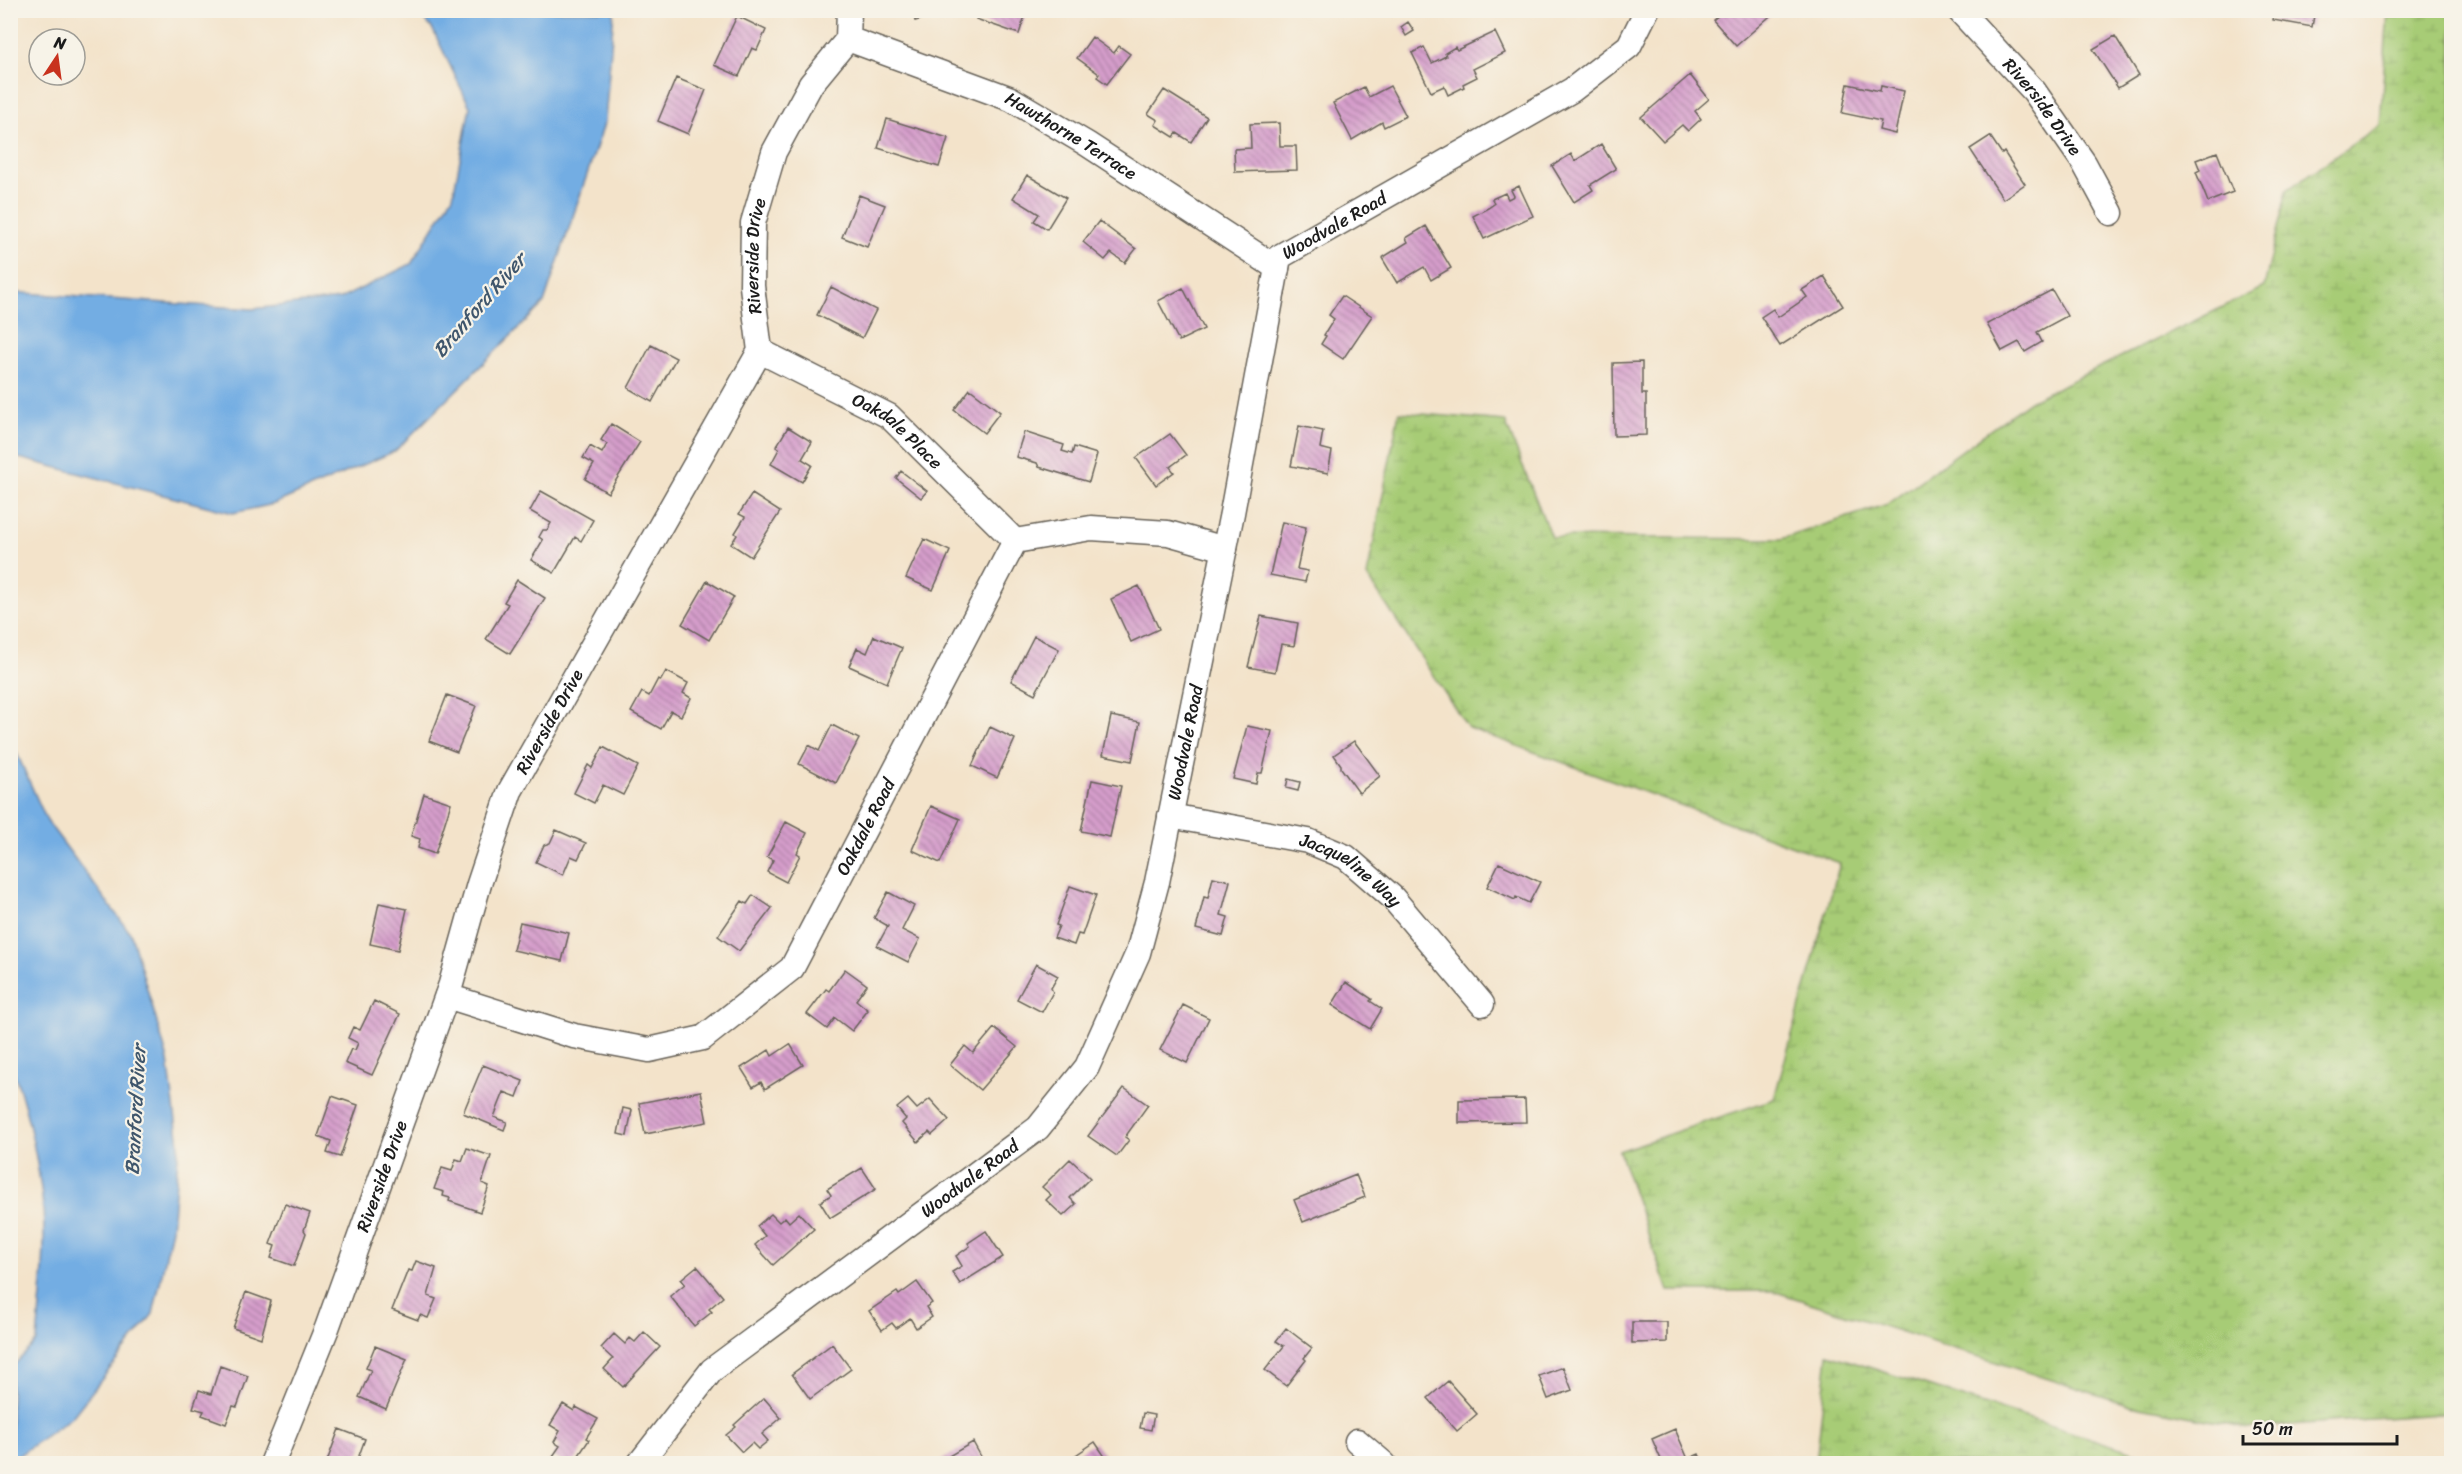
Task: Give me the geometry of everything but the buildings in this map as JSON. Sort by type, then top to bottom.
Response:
[{"type":"street","points":[[848,39],[849,10]]},
{"type":"street","name":"Woodvale Road","points":[[639,1464],[711,1370],[1038,1128],[1087,1067],[1138,953],[1157,882],[1225,549],[1279,257],[1572,90],[1629,46],[1647,10]]},
{"type":"street","name":"Riverside Drive","points":[[1959,10],[2034,91],[2084,163],[2111,213]]},
{"type":"street","name":"Hawthorne Terrace","points":[[848,39],[1011,99],[1087,144],[1276,268]]},
{"type":"street","name":"Riverside Drive","points":[[272,1464],[327,1328],[447,996],[479,884],[510,791],[760,351],[752,286],[753,223],[774,152],[811,84],[848,39]]},
{"type":"street","name":"Oakdale Place","points":[[760,351],[889,416],[1015,541]]},
{"type":"street","points":[[1015,541],[1091,528],[1168,533],[1225,549]]},
{"type":"street","name":"Oakdale Road","points":[[447,996],[574,1036],[649,1050],[703,1038],[792,968],[1015,541]]},
{"type":"street","name":"Jacqueline Way","points":[[1170,816],[1308,841],[1346,857],[1392,897],[1482,1004]]},
{"type":"street","points":[[1357,1441],[1384,1464]]},
{"type":"green space","points":[[2388,11],[2452,11],[2451,1413],[2249,1428],[2130,1405],[1773,1291],[1668,1291],[1619,1151],[1774,1099],[1840,863],[1468,728],[1367,576],[1399,412],[1505,421],[1551,537],[1781,539],[1888,504],[2030,401],[2264,287],[2287,190],[2380,125]]},
{"type":"green space","points":[[1828,1354],[2158,1460],[2158,1463],[1816,1463]]},
{"type":"water","name":"Branford River","points":[[415,11],[614,11],[605,121],[544,303],[395,451],[274,504],[233,513],[11,456],[11,292],[252,309],[340,299],[411,264],[453,196],[470,107],[432,28]]},
{"type":"water","name":"Branford River","points":[[10,738],[47,821],[131,934],[168,1060],[179,1144],[172,1229],[153,1314],[73,1416],[11,1461],[11,1368],[37,1341],[44,1227],[41,1189],[33,1141],[11,1064]]}]
